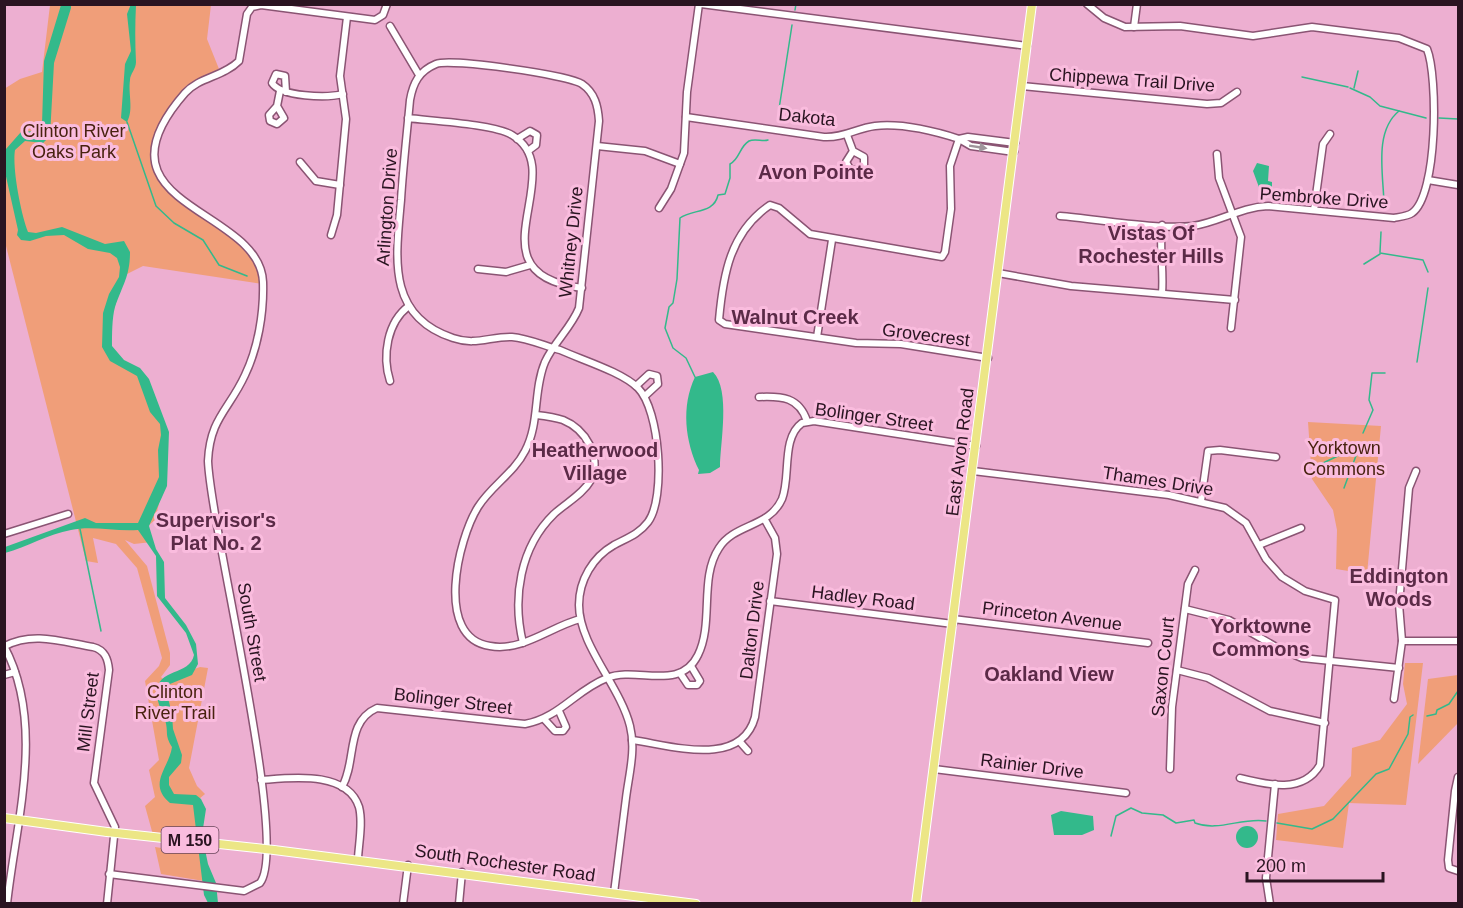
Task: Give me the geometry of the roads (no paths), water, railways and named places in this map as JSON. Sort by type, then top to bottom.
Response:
[{"type":"main road","name":"East Avon Road","points":[[916,903],[1032,4]]},
{"type":"main road","name":"M 150","points":[[4,818],[18,820]]},
{"type":"main road","name":"South Rochester Road","points":[[18,820],[107,832],[358,858],[696,903]]},
{"type":"street","points":[[331,235],[337,216],[346,112],[340,70],[347,17],[375,20],[383,15],[387,4]]},
{"type":"street","points":[[659,208],[671,189],[686,143],[686,117],[700,4],[1027,46]]},
{"type":"street","points":[[1087,4],[1115,24],[1134,27],[1180,26],[1253,36],[1312,27],[1399,38],[1420,45],[1427,49],[1435,78],[1428,180],[1458,185]]},
{"type":"street","points":[[1134,27],[1137,4]]},
{"type":"street","name":"South Street","points":[[109,874],[222,889],[248,890],[260,883],[266,873],[261,780],[208,459],[216,421],[245,376],[256,342],[262,301],[262,271],[248,246],[195,211],[176,194],[159,173],[154,153],[159,128],[186,91],[238,61],[247,14],[252,7],[261,5],[347,17]]},
{"type":"street","points":[[390,26],[419,75]]},
{"type":"street","name":"Whitney Drive","points":[[419,75],[436,64],[450,62],[574,80],[590,91],[597,103],[599,121],[597,146],[582,288],[575,319],[554,349],[542,372],[536,415],[525,452],[484,498],[472,517],[464,544],[454,599],[460,624],[473,640],[481,644],[505,648],[523,643],[580,619]]},
{"type":"street","name":"Arlington Drive","points":[[419,75],[411,93],[408,118],[396,268],[409,306],[428,325],[455,339],[481,342],[511,337],[554,349],[636,386],[645,396],[652,416],[659,486],[652,517],[642,529],[609,548],[590,568],[580,594],[580,619],[626,714],[632,740],[614,893]]},
{"type":"street","name":"Chippewa Trail Drive","points":[[1022,86],[1207,104],[1221,103],[1237,93]]},
{"type":"street","points":[[278,106],[283,92],[325,97],[343,94]]},
{"type":"street","name":"Dakota","points":[[686,117],[824,136],[847,135],[869,127],[885,125],[960,139],[971,146],[1014,148]]},
{"type":"street","points":[[408,118],[496,130],[517,139],[528,151],[531,177],[525,249],[530,265],[549,282],[582,288]]},
{"type":"street","points":[[517,139],[530,131],[537,135],[536,144],[528,151]]},
{"type":"street","points":[[1314,210],[1323,144],[1329,134]]},
{"type":"street","points":[[847,135],[853,151]]},
{"type":"street","points":[[817,337],[832,240],[942,257],[945,252],[951,208],[950,166],[960,139]]},
{"type":"street","points":[[597,146],[645,151],[680,164]]},
{"type":"street","points":[[1217,154],[1219,178],[1241,237],[1242,249],[1231,328]]},
{"type":"street","points":[[300,162],[316,181],[340,185]]},
{"type":"street","name":"Pembroke Drive","points":[[1060,216],[1193,226],[1232,213],[1268,206],[1377,218],[1403,216],[1412,214],[1418,207],[1428,180]]},
{"type":"street","name":"Grovecrest","points":[[832,240],[803,231],[779,208],[770,205],[735,241],[719,320],[725,324],[855,343],[901,344],[988,358]]},
{"type":"street","points":[[1161,225],[1162,293]]},
{"type":"street","points":[[478,269],[506,272],[530,265]]},
{"type":"street","points":[[998,273],[1071,286],[1235,300]]},
{"type":"street","points":[[390,381],[387,365],[390,332],[397,316],[409,306]]},
{"type":"street","points":[[636,386],[649,374],[657,376],[658,384],[645,396]]},
{"type":"street","points":[[759,397],[792,399],[801,407],[807,421]]},
{"type":"street","points":[[523,643],[518,595],[525,562],[537,536],[551,517],[588,485],[594,464],[591,447],[578,429],[563,420],[536,415]]},
{"type":"street","name":"Bolinger Street","points":[[342,787],[359,723],[369,712],[377,708],[513,724],[545,720],[608,677],[635,674],[665,677],[680,673],[691,666],[702,647],[716,552],[736,532],[765,520],[776,509],[783,496],[793,432],[807,421],[976,446]]},
{"type":"street","points":[[1200,501],[1208,451],[1213,449],[1276,457]]},
{"type":"street","name":"Thames Drive","points":[[973,471],[1200,501],[1235,513],[1246,523],[1266,559],[1287,581],[1305,591],[1335,600],[1330,662]]},
{"type":"street","points":[[1394,699],[1402,640],[1399,604],[1409,488],[1416,471]]},
{"type":"street","points":[[4,534],[68,514]]},
{"type":"street","name":"Dalton Drive","points":[[740,742],[750,731],[755,717],[770,601],[776,544],[765,520]]},
{"type":"street","points":[[1259,544],[1287,531],[1301,528]]},
{"type":"street","name":"Saxon Court","points":[[1170,769],[1172,707],[1188,584],[1195,570]]},
{"type":"street","name":"Hadley Road","points":[[770,601],[953,621]]},
{"type":"street","points":[[1185,609],[1229,620],[1292,654],[1330,662],[1399,668]]},
{"type":"street","name":"Princeton Avenue","points":[[953,621],[1148,643]]},
{"type":"street","name":"Mill Street","points":[[5,646],[22,638],[36,637],[93,647],[102,650],[106,656],[109,670],[94,784],[115,827],[109,874]]},
{"type":"street","points":[[1402,640],[1458,641]]},
{"type":"street","points":[[5,646],[15,672],[23,707],[25,739],[18,820],[7,903]]},
{"type":"street","points":[[1240,778],[1296,785],[1312,777],[1322,756],[1330,662]]},
{"type":"street","name":"Bolinger Street","points":[[680,673],[688,685],[697,685],[700,681],[699,676],[691,666]]},
{"type":"street","points":[[1177,670],[1208,678],[1270,711],[1325,723]]},
{"type":"street","points":[[4,675],[15,672]]},
{"type":"street","name":"Bolinger Street","points":[[545,720],[555,731],[563,731],[566,727],[565,721],[559,711]]},
{"type":"street","points":[[632,740],[716,750],[740,742],[747,751]]},
{"type":"street","name":"Rainier Drive","points":[[934,769],[1126,793]]},
{"type":"street","points":[[1458,777],[1449,868],[1458,871]]},
{"type":"street","points":[[261,780],[316,779],[342,787],[354,798],[360,813],[358,858]]},
{"type":"street","points":[[1270,903],[1266,878],[1275,784]]},
{"type":"street","points":[[404,903],[408,865]]},
{"type":"street","points":[[459,903],[462,873]]},
{"type":"street","points":[[107,903],[109,874]]},
{"type":"waterway","points":[[795,10],[796,4]]},
{"type":"waterway","points":[[782,117],[779,109],[792,25]]},
{"type":"waterway","points":[[1354,88],[1358,71]]},
{"type":"waterway","points":[[1302,77],[1348,87]]},
{"type":"waterway","points":[[1350,88],[1370,97],[1380,106],[1426,118]]},
{"type":"waterway","points":[[1384,206],[1383,143],[1391,120],[1399,111]]},
{"type":"waterway","points":[[1439,118],[1458,119]]},
{"type":"waterway","points":[[127,122],[156,206],[174,223],[203,240],[219,265],[247,276]]},
{"type":"waterway","points":[[695,377],[686,358],[673,348],[665,328],[669,307],[673,303],[677,279],[680,218],[707,208],[716,201],[718,195],[725,194],[730,178],[730,164],[736,159],[743,146],[751,140],[768,140]]},
{"type":"waterway","points":[[1380,252],[1381,232]]},
{"type":"waterway","points":[[1380,253],[1423,260],[1428,272]]},
{"type":"waterway","points":[[1364,264],[1380,254]]},
{"type":"waterway","points":[[1417,362],[1428,288]]},
{"type":"waterway","points":[[1363,433],[1373,410],[1369,400],[1372,373],[1385,373]]},
{"type":"waterway","points":[[1344,488],[1360,445]]},
{"type":"waterway","points":[[1323,463],[1359,446]]},
{"type":"waterway","points":[[80,529],[101,631]]},
{"type":"waterway","points":[[1427,716],[1436,714],[1437,710],[1449,704],[1458,691]]},
{"type":"waterway","points":[[1277,823],[1312,829],[1333,819],[1376,774],[1389,769],[1408,734],[1410,717],[1413,715]]},
{"type":"waterway","points":[[1111,836],[1116,816],[1131,808],[1142,813],[1163,815],[1176,823],[1194,820],[1195,823],[1213,826],[1257,820],[1266,821]]},
{"type":"district","name":"Avon Pointe","points":[[816,172]]},
{"type":"district","name":"Vistas Of Rochester Hills","points":[[1151,244]]},
{"type":"district","name":"Walnut Creek","points":[[795,317]]},
{"type":"district","name":"Heatherwood Village","points":[[595,462]]},
{"type":"district","name":"Supervisor's Plat No. 2","points":[[216,532]]},
{"type":"district","name":"Eddington Woods","points":[[1399,588]]},
{"type":"district","name":"Yorktowne Commons","points":[[1261,638]]},
{"type":"district","name":"Oakland View","points":[[1049,674]]},
{"type":"park label","name":"Clinton River Oaks Park","points":[[74,141]]},
{"type":"park label","name":"Yorktown Commons","points":[[1344,458]]},
{"type":"park label","name":"Clinton River Trail","points":[[175,702]]}]
